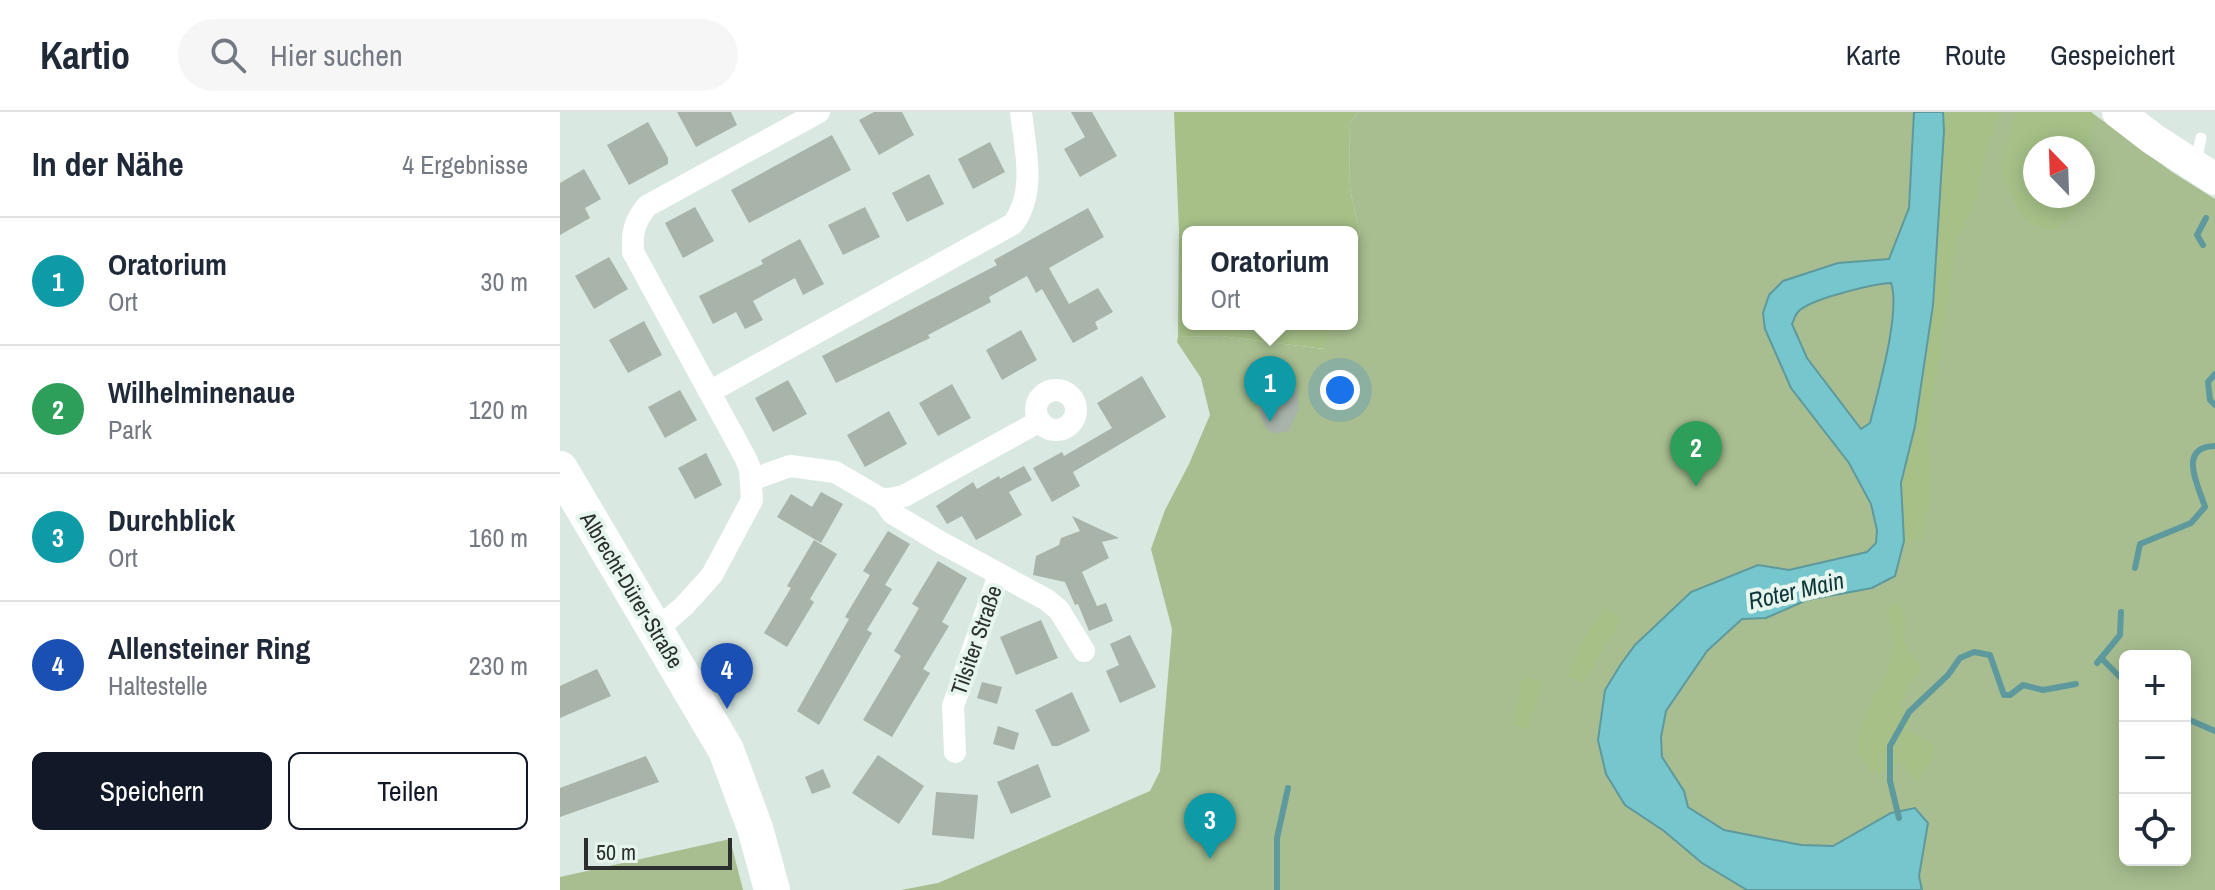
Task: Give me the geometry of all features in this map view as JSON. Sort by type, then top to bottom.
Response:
[{"type":"main road","name":"Albrecht-Dürer-Straße","points":[[560,469],[726,750],[755,828],[772,890]]},
{"type":"street","points":[[656,630],[684,606],[712,575],[752,500],[745,457],[633,252],[632,233],[636,219],[647,206],[819,112]]},
{"type":"street","points":[[711,391],[1013,224],[1020,214],[1029,187],[1021,112]]},
{"type":"street","points":[[2118,112],[2206,165]]},
{"type":"street","points":[[883,500],[904,496],[1040,421]]},
{"type":"street","name":"Tilsiter Straße","points":[[751,480],[776,470],[805,466],[835,472],[883,500],[892,513],[1047,600],[1059,610],[1084,651]]},
{"type":"street","name":"Tilsiter Straße","points":[[955,752],[953,706],[999,575]]},
{"type":"green space","points":[[1174,112],[1358,112],[1349,125],[1350,189],[1360,233],[1358,239],[1358,226],[1182,226],[1182,330],[1330,330],[1325,349],[1221,336],[1178,337],[1179,232]]},
{"type":"green space","points":[[1358,112],[2091,112],[2172,172],[2215,199],[2215,890],[901,890],[938,883],[1150,791],[1160,771],[1172,629],[1151,549],[1165,510],[1210,415],[1201,378],[1177,342],[1178,337],[1221,336],[1324,349],[1329,330],[1358,330],[1360,233],[1350,189],[1349,125]]},
{"type":"green space","points":[[1943,112],[2001,112],[1983,161],[1977,201],[1957,240],[1928,435],[1931,499],[1922,540],[1904,541],[1901,483],[1915,426],[1933,305],[1941,203]]},
{"type":"green space","points":[[2016,112],[2091,112],[2096,117],[2092,136],[2023,136],[2023,208],[2076,208],[2055,230],[2029,224],[2019,212],[2006,185],[2001,165]]},
{"type":"green space","points":[[1899,602],[1906,619],[1903,640],[1921,669],[1901,704],[1909,720],[1909,729],[1932,743],[1935,755],[1918,783],[1909,774],[1904,762],[1876,776],[1863,761],[1858,745],[1866,712],[1891,661],[1894,645],[1885,608]]},
{"type":"green space","points":[[1606,608],[1621,619],[1584,683],[1569,677],[1583,640]]},
{"type":"green space","points":[[1523,676],[1542,681],[1529,728],[1512,726]]},
{"type":"green space","points":[[730,839],[743,890],[560,890],[560,877]]},
{"type":"water","points":[[1914,112],[1943,112],[1933,305],[1915,426],[1901,483],[1904,541],[1895,576],[1872,588],[1807,600],[1766,618],[1742,619],[1707,651],[1666,711],[1661,737],[1662,757],[1684,791],[1688,807],[1724,830],[1801,845],[1833,846],[1891,813],[1915,808],[1928,823],[1919,876],[1922,890],[1747,890],[1702,863],[1664,831],[1625,805],[1606,774],[1598,740],[1605,690],[1635,645],[1691,592],[1758,565],[1789,570],[1867,552],[1876,543],[1877,530],[1871,504],[1849,463],[1791,388],[1765,329],[1763,313],[1769,295],[1783,281],[1838,263],[1889,259],[1909,208]],"holes":[[[1891,283],[1891,331],[1878,392],[1870,423],[1861,429],[1807,358],[1792,324],[1804,307],[1842,293]]]},
{"type":"building","points":[[677,112],[731,112],[737,125],[696,147]]},
{"type":"building","points":[[874,112],[902,112],[914,135],[879,155],[859,120]]},
{"type":"building","points":[[1071,112],[1092,112],[1117,156],[1080,177],[1064,149],[1085,137]]},
{"type":"building","points":[[648,122],[668,158],[668,164],[629,185],[607,145]]},
{"type":"building","points":[[832,135],[851,170],[749,223],[731,190]]},
{"type":"building","points":[[990,142],[1005,172],[973,189],[958,159]]},
{"type":"building","points":[[584,169],[601,199],[585,208],[590,218],[560,235],[560,183]]},
{"type":"building","points":[[929,174],[944,204],[907,222],[892,193]]},
{"type":"building","points":[[695,207],[714,241],[683,258],[665,223]]},
{"type":"building","points":[[865,207],[880,237],[843,255],[828,225]]},
{"type":"building","points":[[1088,208],[1104,237],[1049,268],[1069,304],[1098,288],[1113,312],[1095,322],[1098,329],[1073,343],[1042,289],[1036,293],[1027,276],[989,297],[991,302],[928,335],[930,338],[836,383],[822,356],[997,265],[994,260]]},
{"type":"building","points":[[800,239],[824,284],[803,295],[795,278],[753,301],[763,320],[745,329],[736,312],[713,324],[699,296],[763,264],[761,260]]},
{"type":"building","points":[[609,257],[628,289],[594,309],[575,276]]},
{"type":"building","points":[[644,321],[662,355],[628,373],[609,340]]},
{"type":"building","points":[[1021,330],[1037,360],[1002,380],[986,350]]},
{"type":"building","points":[[1142,376],[1166,417],[1073,472],[1080,486],[1052,502],[1033,468],[1062,452],[1064,456],[1112,428],[1097,403]]},
{"type":"building","points":[[788,380],[807,414],[773,432],[755,398]]},
{"type":"building","points":[[952,384],[971,418],[938,436],[919,403]]},
{"type":"building","points":[[1297,387],[1299,408],[1289,431],[1274,434],[1266,428],[1257,407],[1274,414]]},
{"type":"building","points":[[680,390],[697,420],[665,438],[648,407]]},
{"type":"building","points":[[889,411],[907,444],[865,467],[847,435]]},
{"type":"building","points":[[706,453],[722,485],[695,499],[678,468]]},
{"type":"building","points":[[1024,466],[1032,480],[1009,492],[1022,515],[976,540],[962,516],[947,524],[936,506],[973,482],[977,489]]},
{"type":"building","points":[[821,492],[843,504],[821,543],[777,517],[791,494],[812,507]]},
{"type":"building","points":[[1072,516],[1119,538],[1102,542],[1109,558],[1082,572],[1097,606],[1106,603],[1113,621],[1089,631],[1065,582],[1033,575],[1036,556],[1059,545],[1061,538],[1080,531]]},
{"type":"building","points":[[888,531],[910,544],[885,585],[892,589],[867,630],[872,633],[819,725],[797,711],[849,619],[845,617],[870,575],[863,571]]},
{"type":"building","points":[[814,540],[837,554],[810,599],[814,602],[787,647],[764,633],[791,588],[787,586]]},
{"type":"building","points":[[938,561],[967,578],[942,622],[949,626],[923,669],[930,673],[892,737],[863,720],[901,656],[894,651],[919,608],[912,604]]},
{"type":"building","points":[[1041,620],[1058,658],[1016,675],[1000,637]]},
{"type":"building","points":[[1130,635],[1156,687],[1120,703],[1106,671],[1119,665],[1110,644]]},
{"type":"building","points":[[597,669],[611,696],[560,718],[560,686]]},
{"type":"building","points":[[982,682],[1002,687],[997,704],[977,698]]},
{"type":"building","points":[[1072,692],[1090,731],[1052,746],[1035,710]]},
{"type":"building","points":[[998,726],[1019,733],[1014,750],[993,744]]},
{"type":"building","points":[[878,755],[924,786],[899,824],[852,793]]},
{"type":"building","points":[[646,756],[659,782],[560,817],[560,788]]},
{"type":"building","points":[[1038,764],[1051,797],[1011,814],[997,782]]},
{"type":"building","points":[[823,769],[831,787],[812,794],[805,777]]},
{"type":"building","points":[[936,792],[978,795],[974,839],[932,835]]},
{"type":"waterway","name":"Roter Main","points":[[2203,245],[2197,235],[2206,218]]},
{"type":"waterway","name":"Roter Main","points":[[2215,374],[2208,382],[2210,400],[2215,405]]},
{"type":"waterway","name":"Roter Main","points":[[2135,568],[2140,544],[2191,523],[2205,507],[2195,478],[2193,460],[2203,448],[2215,446]]},
{"type":"waterway","name":"Roter Main","points":[[2097,663],[2120,635],[2121,612]]},
{"type":"waterway","name":"Roter Main","points":[[1899,818],[1890,781],[1890,746],[1909,712],[1948,675],[1960,658],[1974,652],[1990,655],[2004,695],[2010,695],[2023,685],[2043,690],[2076,684]]},
{"type":"waterway","points":[[2101,658],[2119,676]]},
{"type":"waterway","points":[[2191,721],[2215,731]]},
{"type":"waterway","points":[[1277,890],[1277,838],[1288,788]]},
{"type":"place","name":"Oratorium","points":[[1270,422]]},
{"type":"place","name":"Wilhelminenaue","points":[[1696,487]]},
{"type":"place","name":"Allensteiner Ring","points":[[727,709]]},
{"type":"place","name":"Durchblick","points":[[1210,859]]}]
